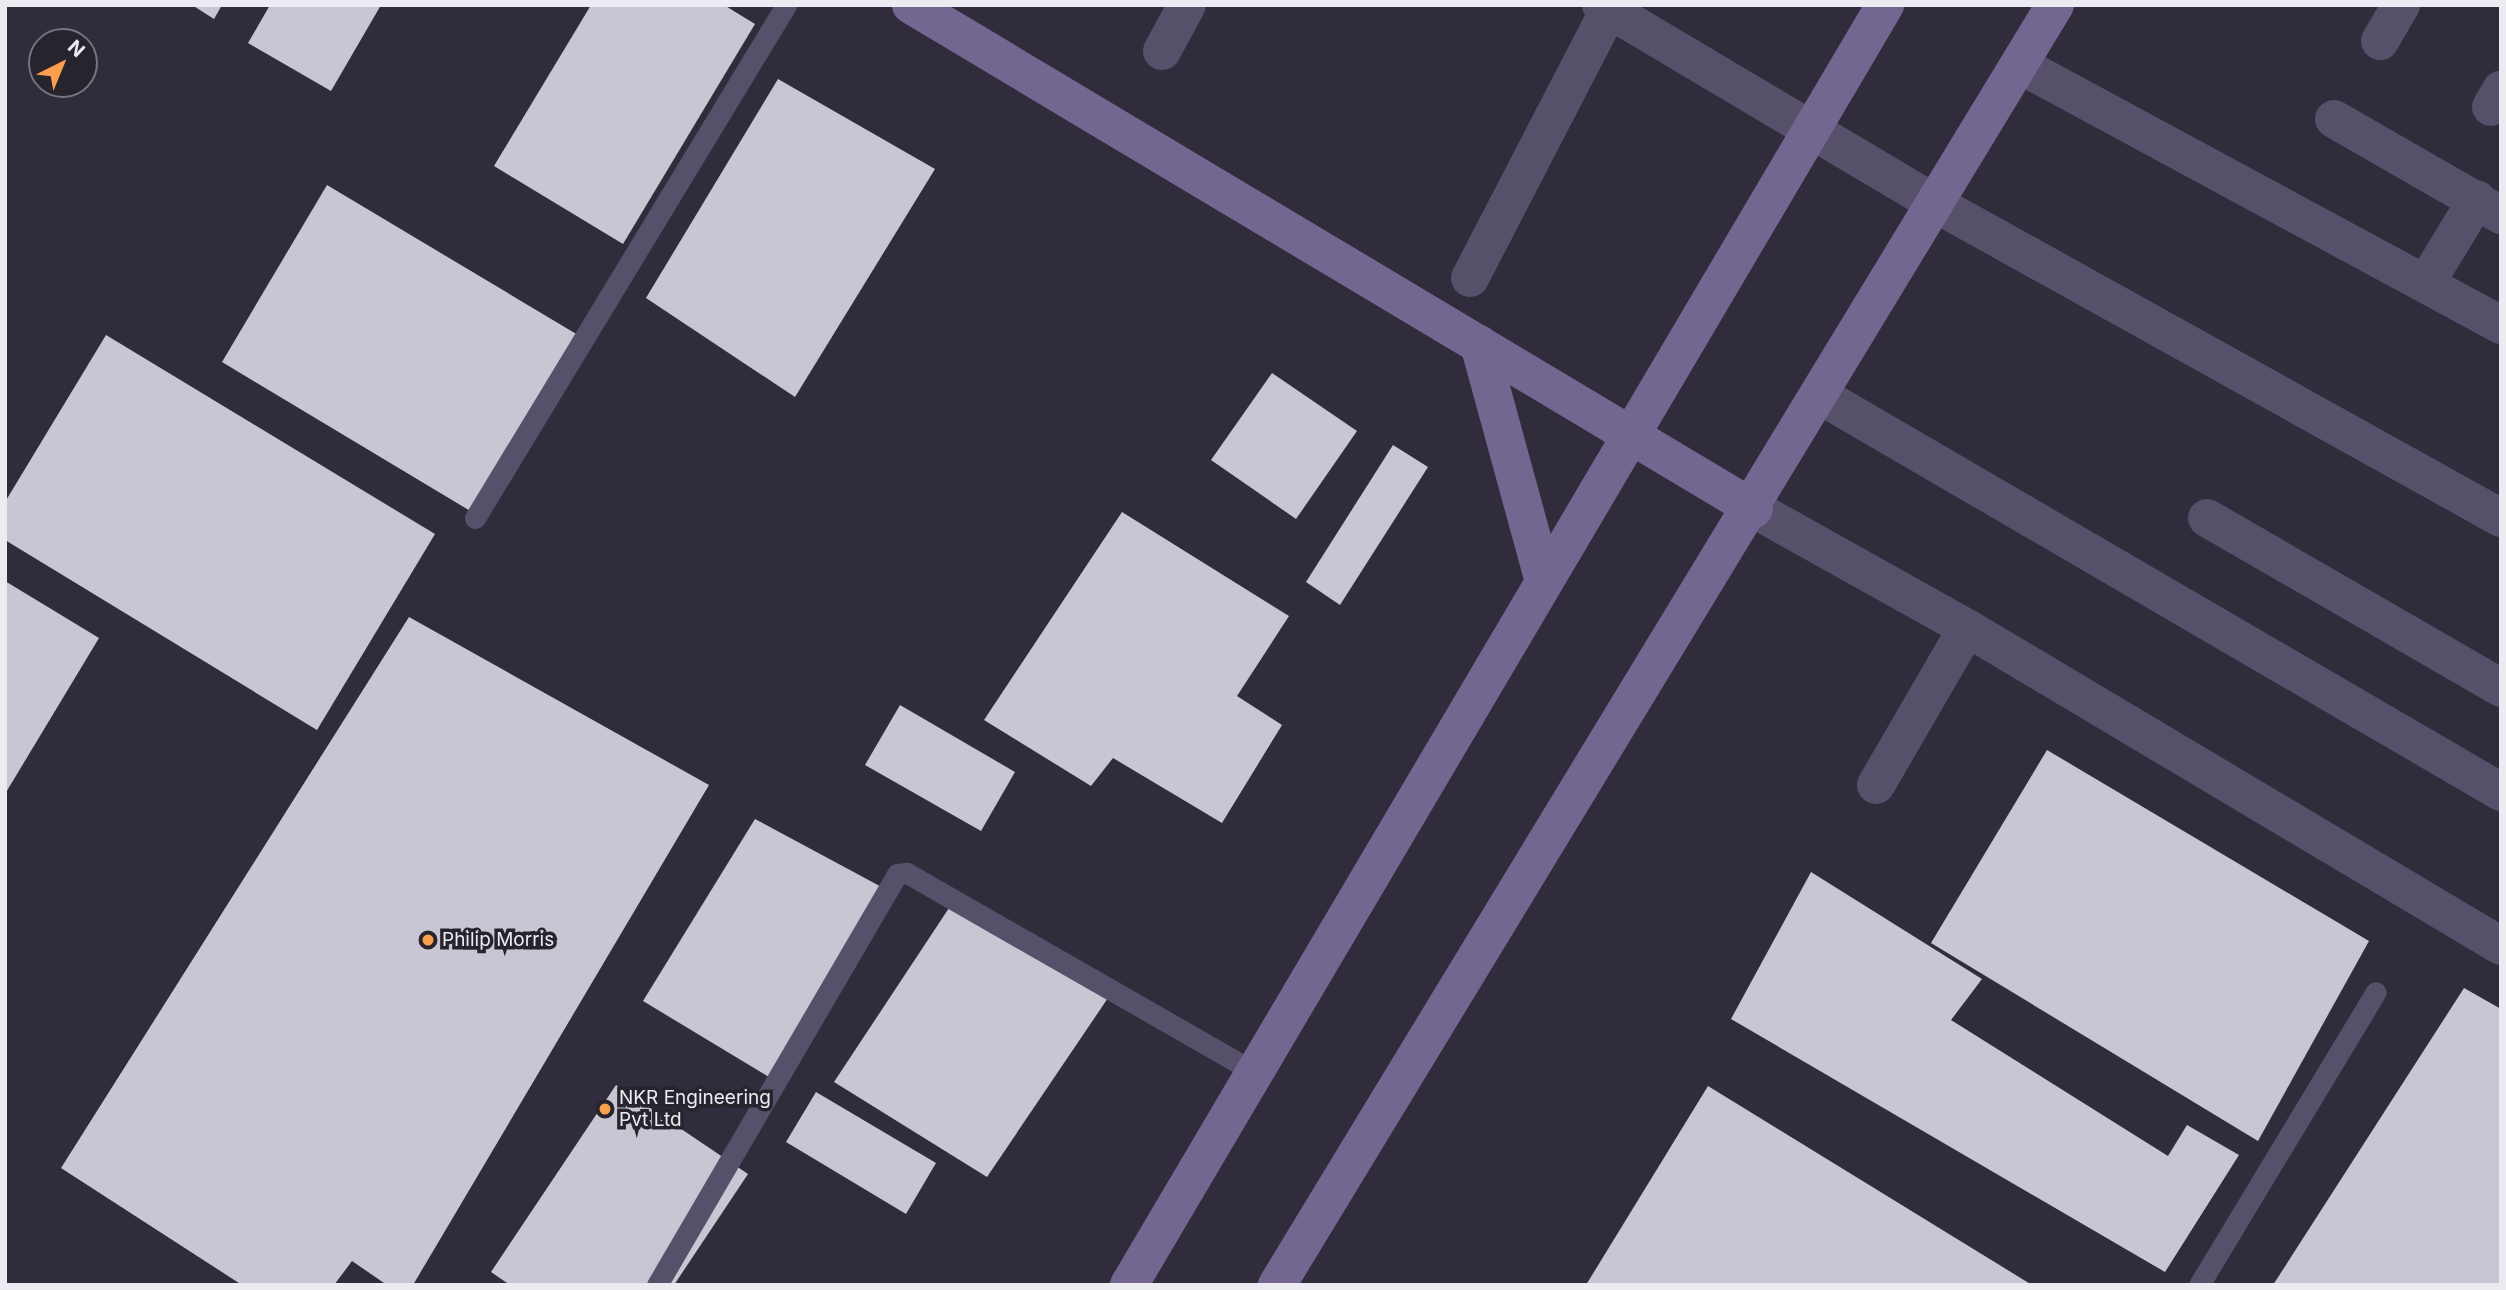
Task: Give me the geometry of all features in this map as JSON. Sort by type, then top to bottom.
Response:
[{"type":"street","points":[[911,5],[1754,509],[1968,628],[2501,946]]},
{"type":"street","points":[[1161,51],[1187,5]]},
{"type":"street","points":[[1129,1285],[1544,581],[1634,436],[1885,5]]},
{"type":"street","points":[[1277,1285],[1754,509],[2055,5]]},
{"type":"street","points":[[2380,41],[2401,5]]},
{"type":"street","points":[[1471,278],[1605,8],[1936,204],[2501,518]]},
{"type":"street","points":[[2020,65],[2501,324]]},
{"type":"street","points":[[2334,119],[2489,207],[2426,283]]},
{"type":"street","points":[[1479,344],[1544,581]]},
{"type":"street","points":[[1821,396],[2501,792]]},
{"type":"street","points":[[2207,518],[2501,688]]},
{"type":"street","points":[[1876,785],[1968,628]]},
{"type":"lane","points":[[475,518],[786,5]]},
{"type":"lane","points":[[657,1285],[897,874],[907,873],[1254,1072]]},
{"type":"lane","points":[[2199,1285],[2376,992]]},
{"type":"shaded area","points":[[5,5],[2501,5],[2501,1285],[5,1285]]},
{"type":"building","points":[[192,5],[222,5],[214,19]]},
{"type":"building","points":[[270,5],[381,5],[331,91],[248,43]]},
{"type":"building","points":[[591,5],[724,5],[755,24],[623,244],[494,166]]},
{"type":"building","points":[[778,79],[935,169],[795,397],[646,298]]},
{"type":"building","points":[[327,185],[583,338],[477,515],[222,362]]},
{"type":"building","points":[[106,335],[435,534],[317,730],[5,540],[5,502]]},
{"type":"building","points":[[1272,373],[1357,431],[1296,519],[1211,460]]},
{"type":"building","points":[[1393,445],[1428,467],[1340,605],[1306,582]]},
{"type":"building","points":[[1122,512],[1289,616],[1237,696],[1282,725],[1222,823],[1113,758],[1091,786],[984,720]]},
{"type":"building","points":[[5,581],[99,638],[5,794]]},
{"type":"building","points":[[409,617],[709,785],[413,1285],[387,1285],[352,1261],[334,1285],[242,1285],[61,1168]]},
{"type":"building","points":[[900,705],[1015,772],[981,831],[865,765]]},
{"type":"building","points":[[2047,750],[2369,941],[2258,1141],[1931,943]]},
{"type":"building","points":[[755,819],[889,891],[769,1077],[643,1001]]},
{"type":"building","points":[[1811,872],[1982,979],[1951,1020],[2168,1156],[2187,1125],[2239,1155],[2165,1272],[1731,1019]]},
{"type":"building","points":[[949,908],[1110,995],[987,1177],[834,1082]]},
{"type":"building","points":[[2464,988],[2501,1009],[2501,1285],[2273,1285]]},
{"type":"building","points":[[616,1085],[748,1174],[674,1285],[510,1285],[491,1272]]},
{"type":"building","points":[[1708,1086],[2032,1285],[1586,1285]]},
{"type":"building","points":[[816,1092],[936,1163],[906,1214],[786,1142]]},
{"type":"place","name":"Philip Morris","points":[[428,940]]},
{"type":"place","name":"NKR Engineering Pvt Ltd","points":[[605,1109]]}]
